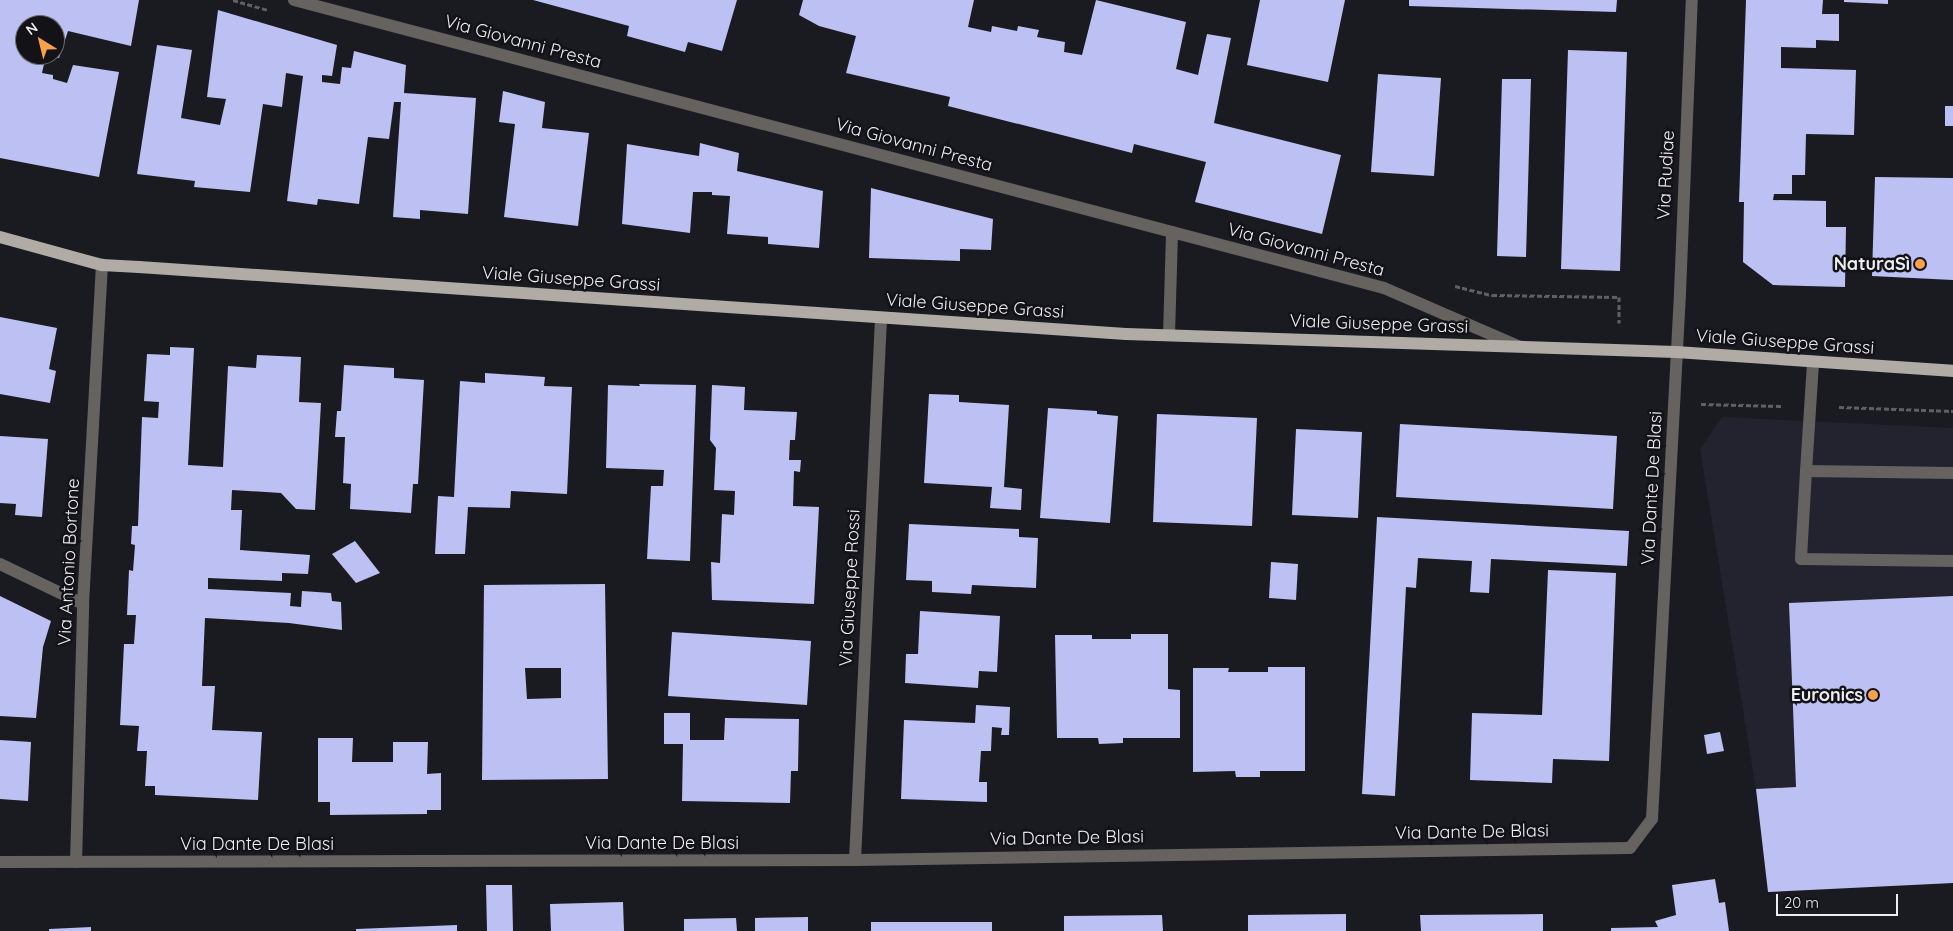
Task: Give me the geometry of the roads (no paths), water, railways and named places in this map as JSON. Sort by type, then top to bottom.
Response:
[{"type":"main road","name":"Viale Giuseppe Grassi","points":[[0,237],[102,265],[1169,336],[1676,352],[1813,363],[1953,371]]},
{"type":"street","name":"Via Giovanni Presta","points":[[294,0],[1384,288],[1518,346]]},
{"type":"street","name":"Via Rudiae","points":[[1676,352],[1692,0]]},
{"type":"street","points":[[1169,336],[1172,232]]},
{"type":"street","name":"Via Antonio Bortone","points":[[76,862],[83,604],[102,265]]},
{"type":"street","name":"Via Giuseppe Rossi","points":[[855,860],[881,318]]},
{"type":"street","name":"Via Dante De Blasi","points":[[0,862],[855,860],[1630,848],[1652,819],[1676,352]]},
{"type":"street","points":[[1813,363],[1801,559],[1953,561]]},
{"type":"street","points":[[1806,471],[1953,473]]},
{"type":"street","points":[[0,564],[83,604]]},
{"type":"place","name":"NaturaSì","points":[[1920,264]]},
{"type":"place","name":"Euronics","points":[[1873,695]]}]
